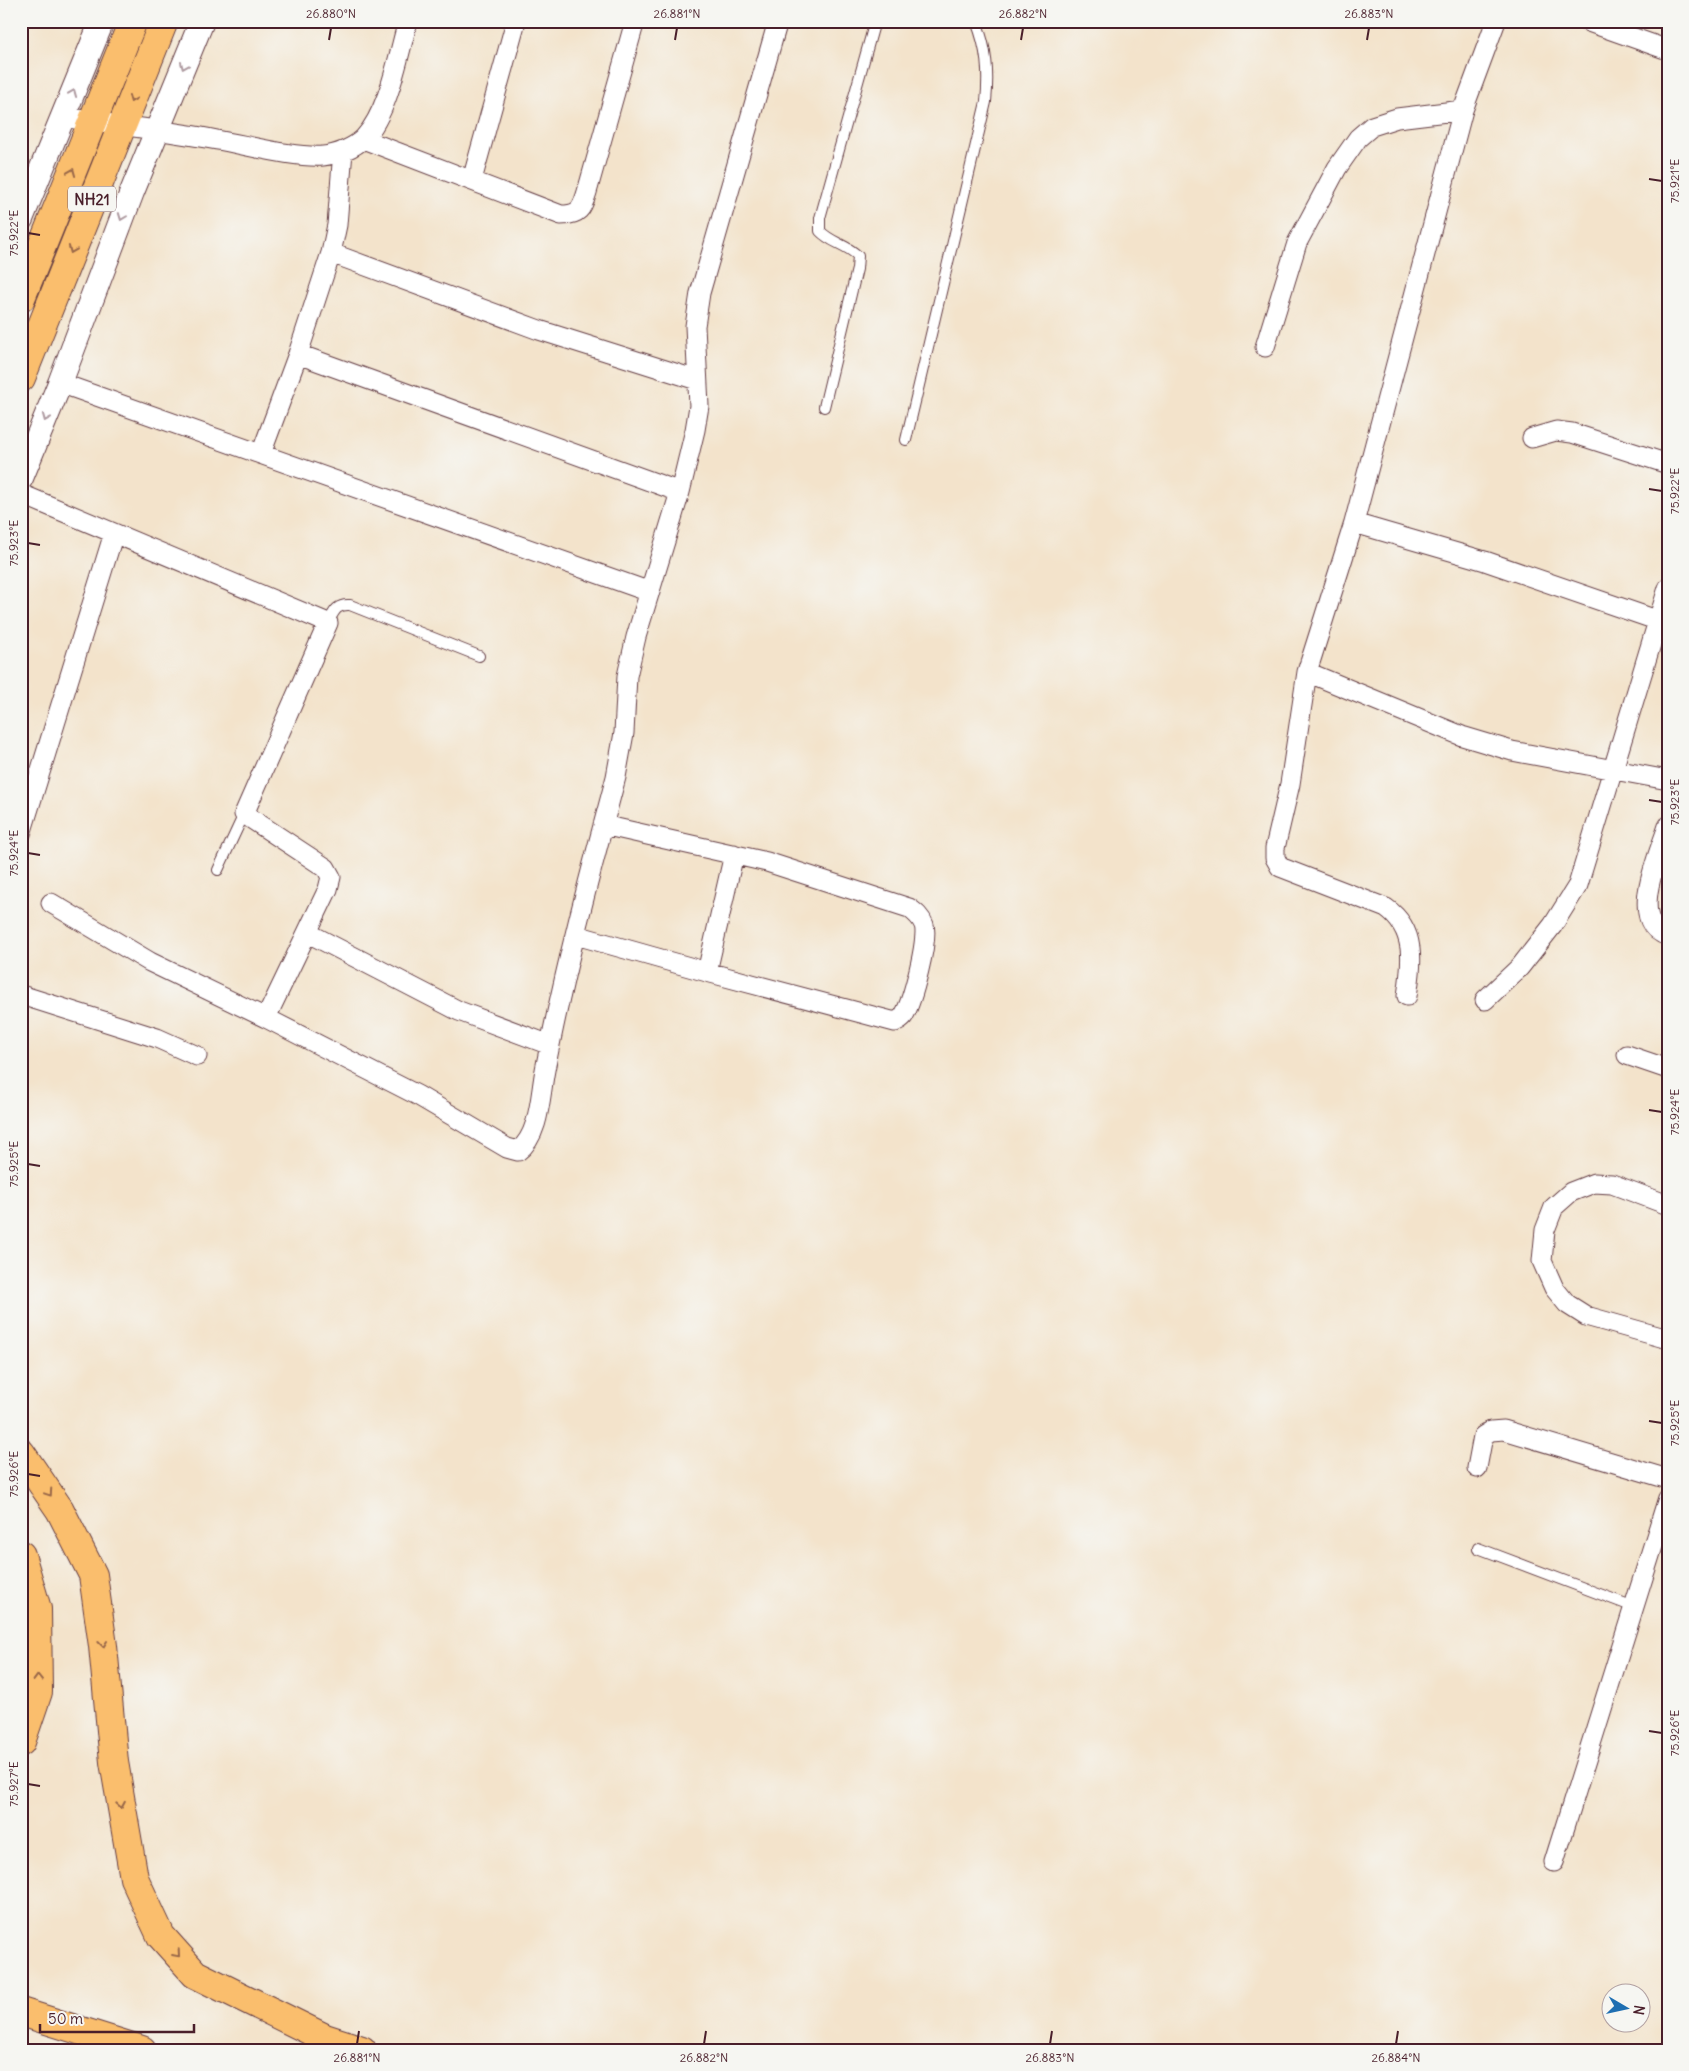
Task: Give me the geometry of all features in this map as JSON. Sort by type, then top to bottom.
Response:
[{"type":"highway","name":"NH21","points":[[21,298],[133,21]]},
{"type":"highway","name":"NH21","points":[[21,378],[164,21]]},
{"type":"highway","points":[[21,1453],[60,1510],[93,1575],[103,1646],[114,1762],[134,1878],[161,1936],[195,1974],[325,2038],[362,2050]]},
{"type":"highway","points":[[21,1555],[37,1609],[38,1692],[21,1742]]},
{"type":"highway","points":[[21,2012],[142,2050]]},
{"type":"street","points":[[21,219],[102,21]]},
{"type":"street","points":[[21,478],[60,383],[157,129],[202,21]]},
{"type":"street","points":[[63,117],[157,129],[291,153],[322,156],[343,151],[362,139],[375,124],[386,97],[408,21]]},
{"type":"street","points":[[472,180],[516,21]]},
{"type":"street","points":[[362,139],[561,215],[572,215],[582,209],[635,21]]},
{"type":"street","points":[[51,903],[150,962],[266,1018],[417,1095],[507,1148],[518,1151],[526,1144],[533,1130],[550,1045],[616,777],[624,733],[627,676],[636,637],[680,492],[699,406],[695,326],[700,293],[778,21]]},
{"type":"street","points":[[1408,996],[1412,951],[1397,916],[1386,908],[1280,867],[1275,858],[1275,848],[1290,784],[1307,672],[1354,523],[1463,110],[1496,21]]},
{"type":"street","points":[[1586,21],[1668,50]]},
{"type":"street","points":[[1265,347],[1297,243],[1337,168],[1358,138],[1372,126],[1396,118],[1463,110]]},
{"type":"street","points":[[261,454],[298,354],[331,253],[337,225],[343,151]]},
{"type":"street","points":[[331,253],[539,330],[697,380]]},
{"type":"street","points":[[298,354],[680,492]]},
{"type":"street","points":[[60,383],[650,592]]},
{"type":"street","points":[[1532,438],[1556,431],[1572,434],[1668,464]]},
{"type":"street","points":[[21,494],[328,623],[244,814],[326,868],[331,877],[328,889],[308,933],[266,1018]]},
{"type":"street","points":[[1354,523],[1485,561],[1664,622]]},
{"type":"street","points":[[21,834],[114,533]]},
{"type":"street","points":[[1485,1000],[1520,967],[1553,925],[1578,885],[1614,769],[1664,622],[1668,588]]},
{"type":"street","points":[[1307,672],[1462,736],[1512,751],[1668,780]]},
{"type":"street","points":[[576,935],[895,1022],[903,1017],[908,1006],[925,939],[925,926],[919,915],[909,908],[734,854],[604,825]]},
{"type":"street","points":[[1668,826],[1648,894],[1646,911],[1650,924],[1668,936]]},
{"type":"street","points":[[707,972],[734,854]]},
{"type":"street","points":[[308,933],[459,1011],[550,1045]]},
{"type":"street","points":[[21,995],[148,1035],[197,1056]]},
{"type":"street","points":[[1627,1054],[1668,1069]]},
{"type":"street","points":[[1668,1205],[1612,1184],[1594,1183],[1571,1192],[1554,1208],[1545,1230],[1542,1262],[1554,1288],[1567,1304],[1586,1316],[1668,1339]]},
{"type":"street","points":[[1477,1468],[1483,1436],[1491,1431],[1504,1430],[1668,1479]]},
{"type":"street","points":[[1554,1862],[1668,1498]]},
{"type":"lane","points":[[824,407],[857,269],[858,256],[849,247],[827,240],[820,232],[820,218],[875,21]]},
{"type":"lane","points":[[906,440],[986,102],[989,72],[984,43],[976,21]]},
{"type":"lane","points":[[328,623],[336,608],[342,604],[350,605],[479,656]]},
{"type":"lane","points":[[218,870],[244,814]]},
{"type":"lane","points":[[1478,1548],[1634,1607]]}]
